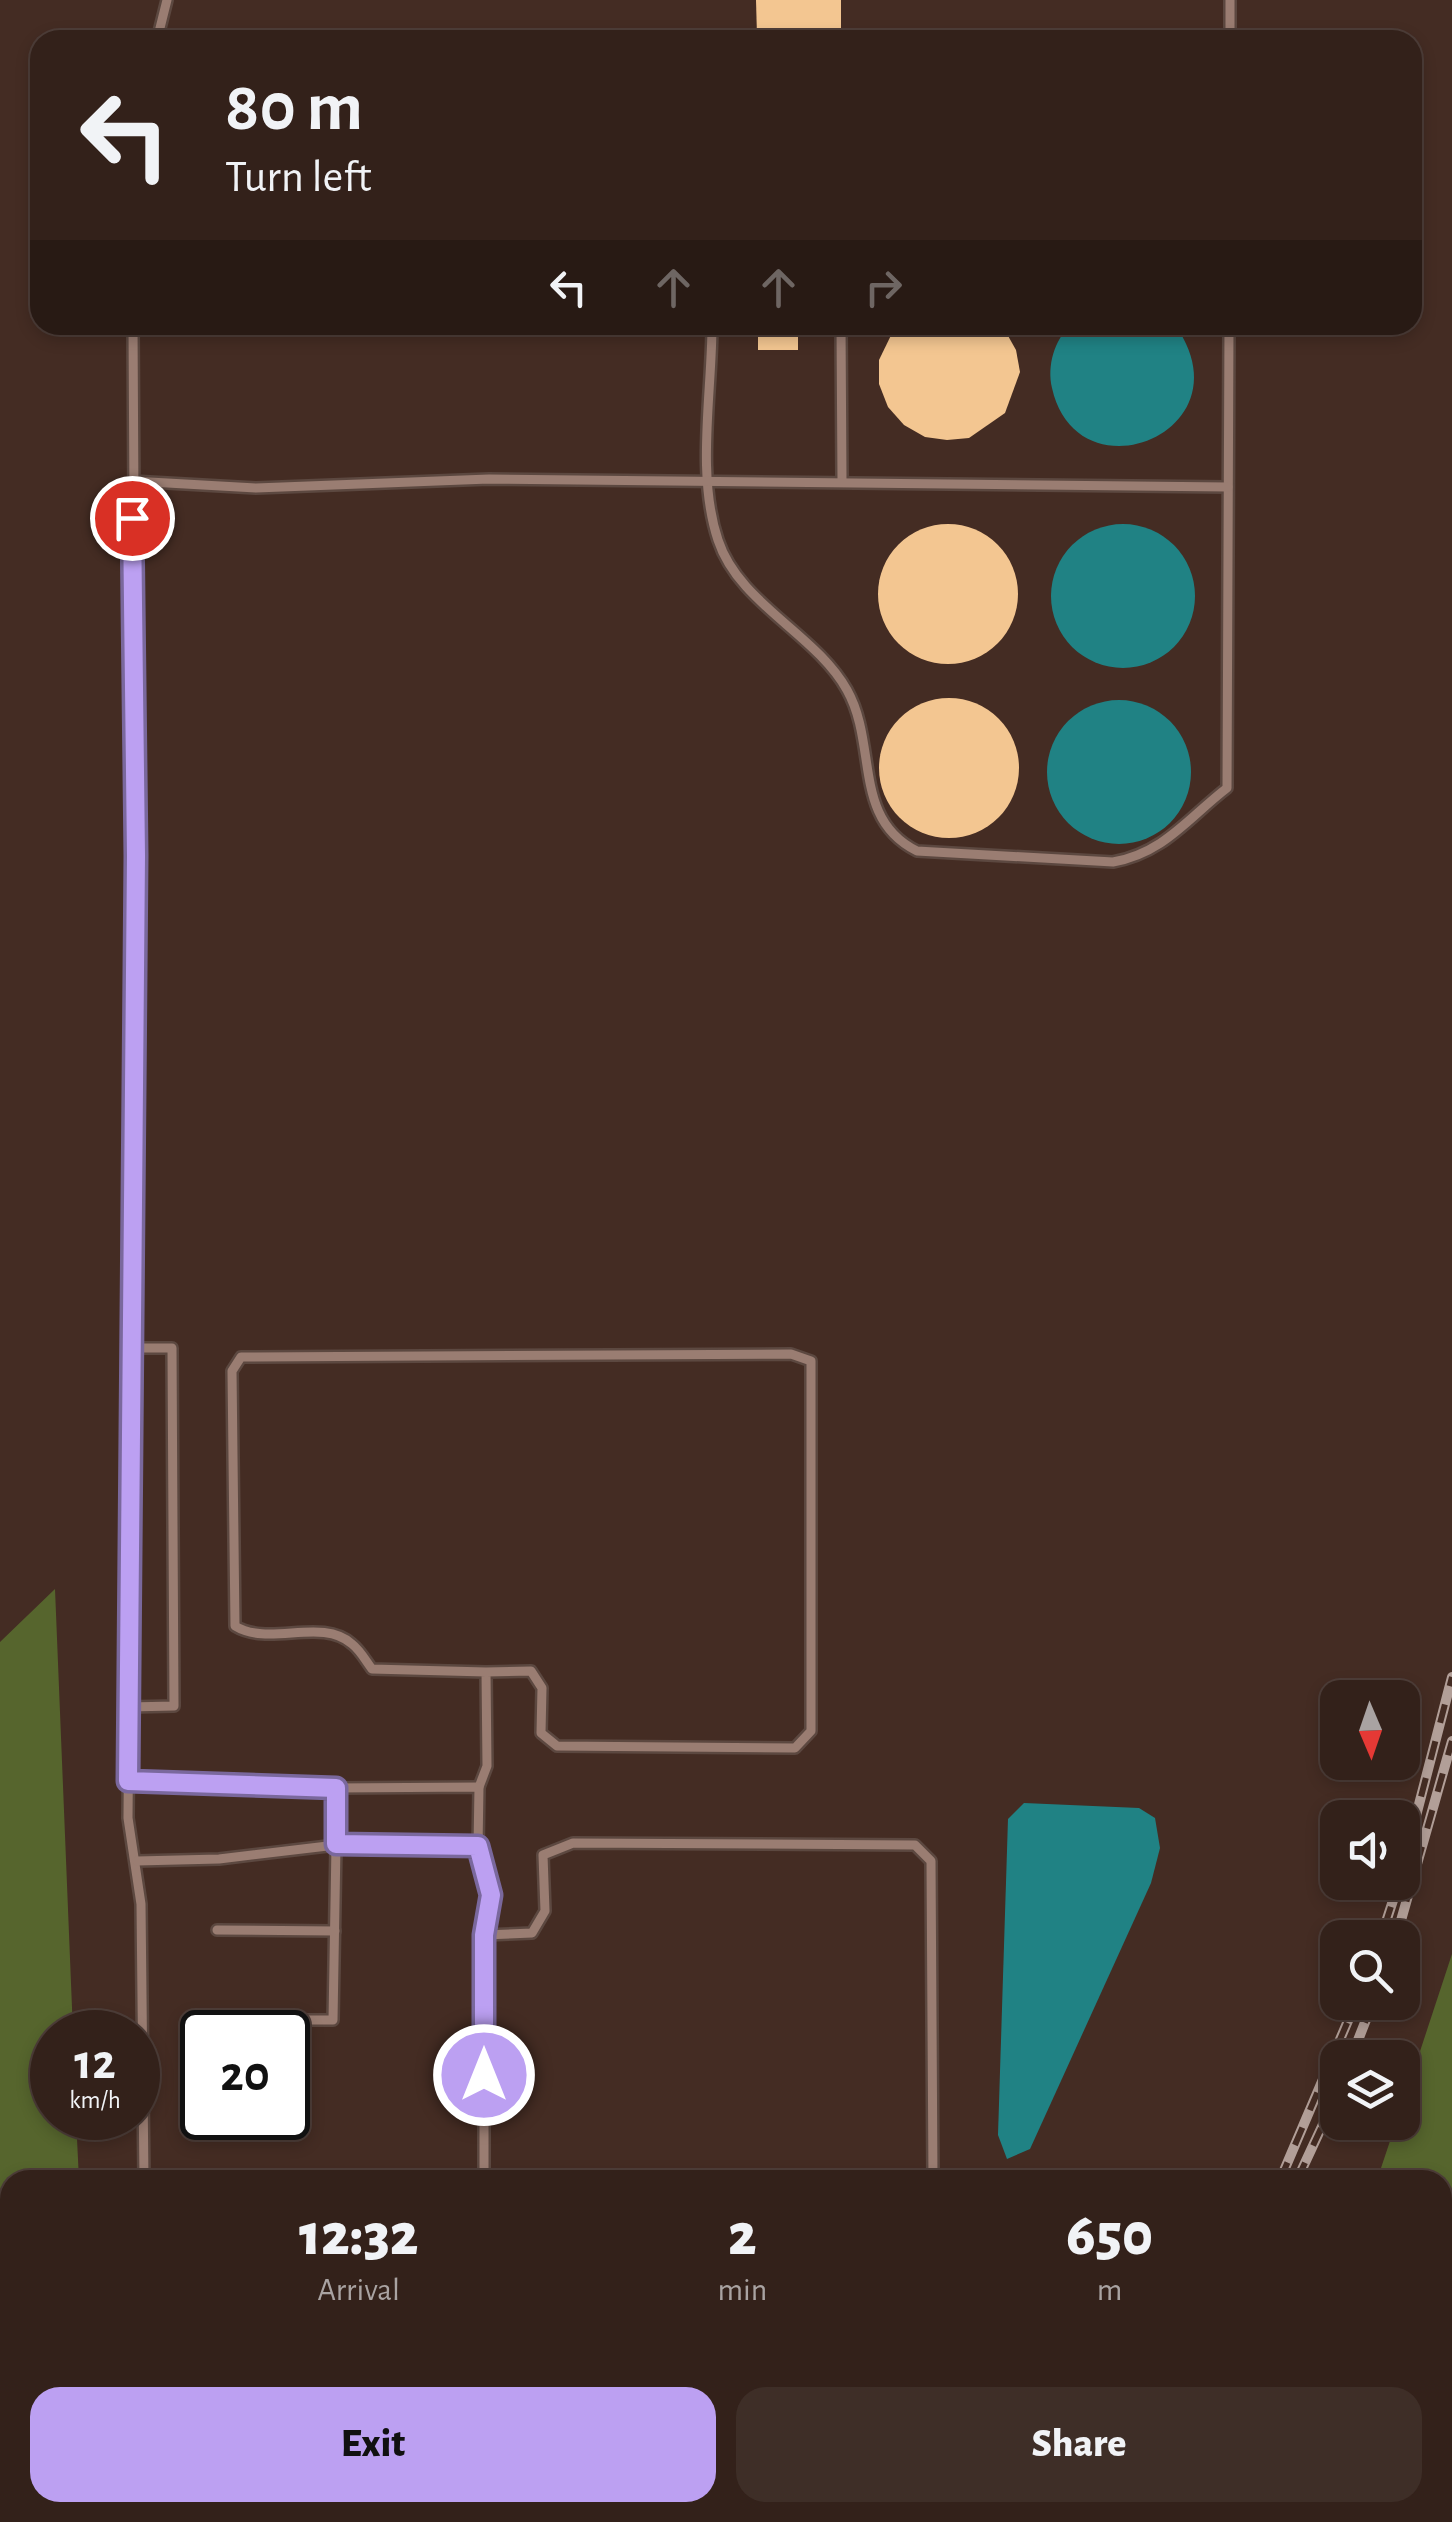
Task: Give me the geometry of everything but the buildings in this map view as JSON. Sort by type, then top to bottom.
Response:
[{"type":"lane","points":[[159,30],[167,0]]},
{"type":"lane","points":[[1230,0],[1230,30]]},
{"type":"lane","points":[[133,335],[136,856],[128,1818],[137,1862],[144,2170]]},
{"type":"lane","points":[[712,335],[709,481],[717,538],[732,569],[849,694],[865,739],[872,802],[888,829],[904,844],[940,855],[1113,862],[1137,858],[1164,844],[1227,788],[1229,335]]},
{"type":"lane","points":[[841,335],[842,481]]},
{"type":"lane","points":[[132,481],[256,488],[489,480],[1228,487]]},
{"type":"lane","points":[[129,1706],[174,1706],[172,1348],[132,1348]]},
{"type":"lane","points":[[790,1354],[811,1362],[811,1731],[794,1748],[557,1746],[541,1733],[542,1688],[531,1672],[486,1672],[372,1670],[352,1643],[334,1634],[250,1635],[235,1626],[232,1371],[241,1357],[790,1354]]},
{"type":"lane","points":[[484,2170],[484,1935],[491,1895],[478,1846],[479,1787],[487,1766],[486,1672]]},
{"type":"lane","points":[[128,1781],[336,1788],[479,1787]]},
{"type":"lane","points":[[310,2020],[332,2020],[336,1788]]},
{"type":"lane","points":[[484,1935],[532,1933],[545,1911],[543,1855],[573,1842],[915,1845],[931,1861],[933,2170]]},
{"type":"lane","points":[[137,1862],[219,1859],[336,1844],[478,1846]]},
{"type":"lane","points":[[217,1930],[335,1931]]},
{"type":"green space","points":[[55,1589],[72,2010],[30,2010],[30,2140],[77,2140],[79,2170],[0,2170],[0,1642]]},
{"type":"green space","points":[[1452,1954],[1452,2170],[1380,2170],[1390,2140],[1420,2140],[1420,2051]]},
{"type":"water","points":[[1063,335],[1180,335],[1193,363],[1191,396],[1176,422],[1151,439],[1122,446],[1092,441],[1068,422],[1052,388],[1050,371]]},
{"type":"water","points":[[1123,524],[1151,529],[1174,545],[1190,568],[1195,596],[1190,624],[1174,647],[1151,663],[1123,668],[1095,663],[1072,647],[1056,624],[1051,596],[1056,568],[1072,545],[1095,529]]},
{"type":"water","points":[[1119,700],[1147,705],[1170,721],[1186,744],[1191,772],[1186,800],[1170,823],[1147,839],[1119,844],[1091,839],[1068,823],[1052,800],[1047,772],[1052,744],[1068,721],[1091,705]]},
{"type":"water","points":[[1024,1803],[1139,1808],[1155,1818],[1160,1848],[1151,1883],[1030,2149],[1007,2159],[998,2135],[1008,1819]]},
{"type":"railway","points":[[1420,1801],[1452,1677]]},
{"type":"railway","points":[[1401,1920],[1452,1741]]},
{"type":"railway","points":[[1387,1920],[1393,1900]]},
{"type":"railway","points":[[1284,2170],[1348,2020]]},
{"type":"railway","points":[[1358,2040],[1366,2020]]},
{"type":"railway","points":[[1302,2170],[1320,2131]]},
{"type":"route","points":[[132,518],[136,856],[128,1781],[336,1788],[336,1844],[478,1846],[491,1895],[484,1935],[484,2075]]}]
